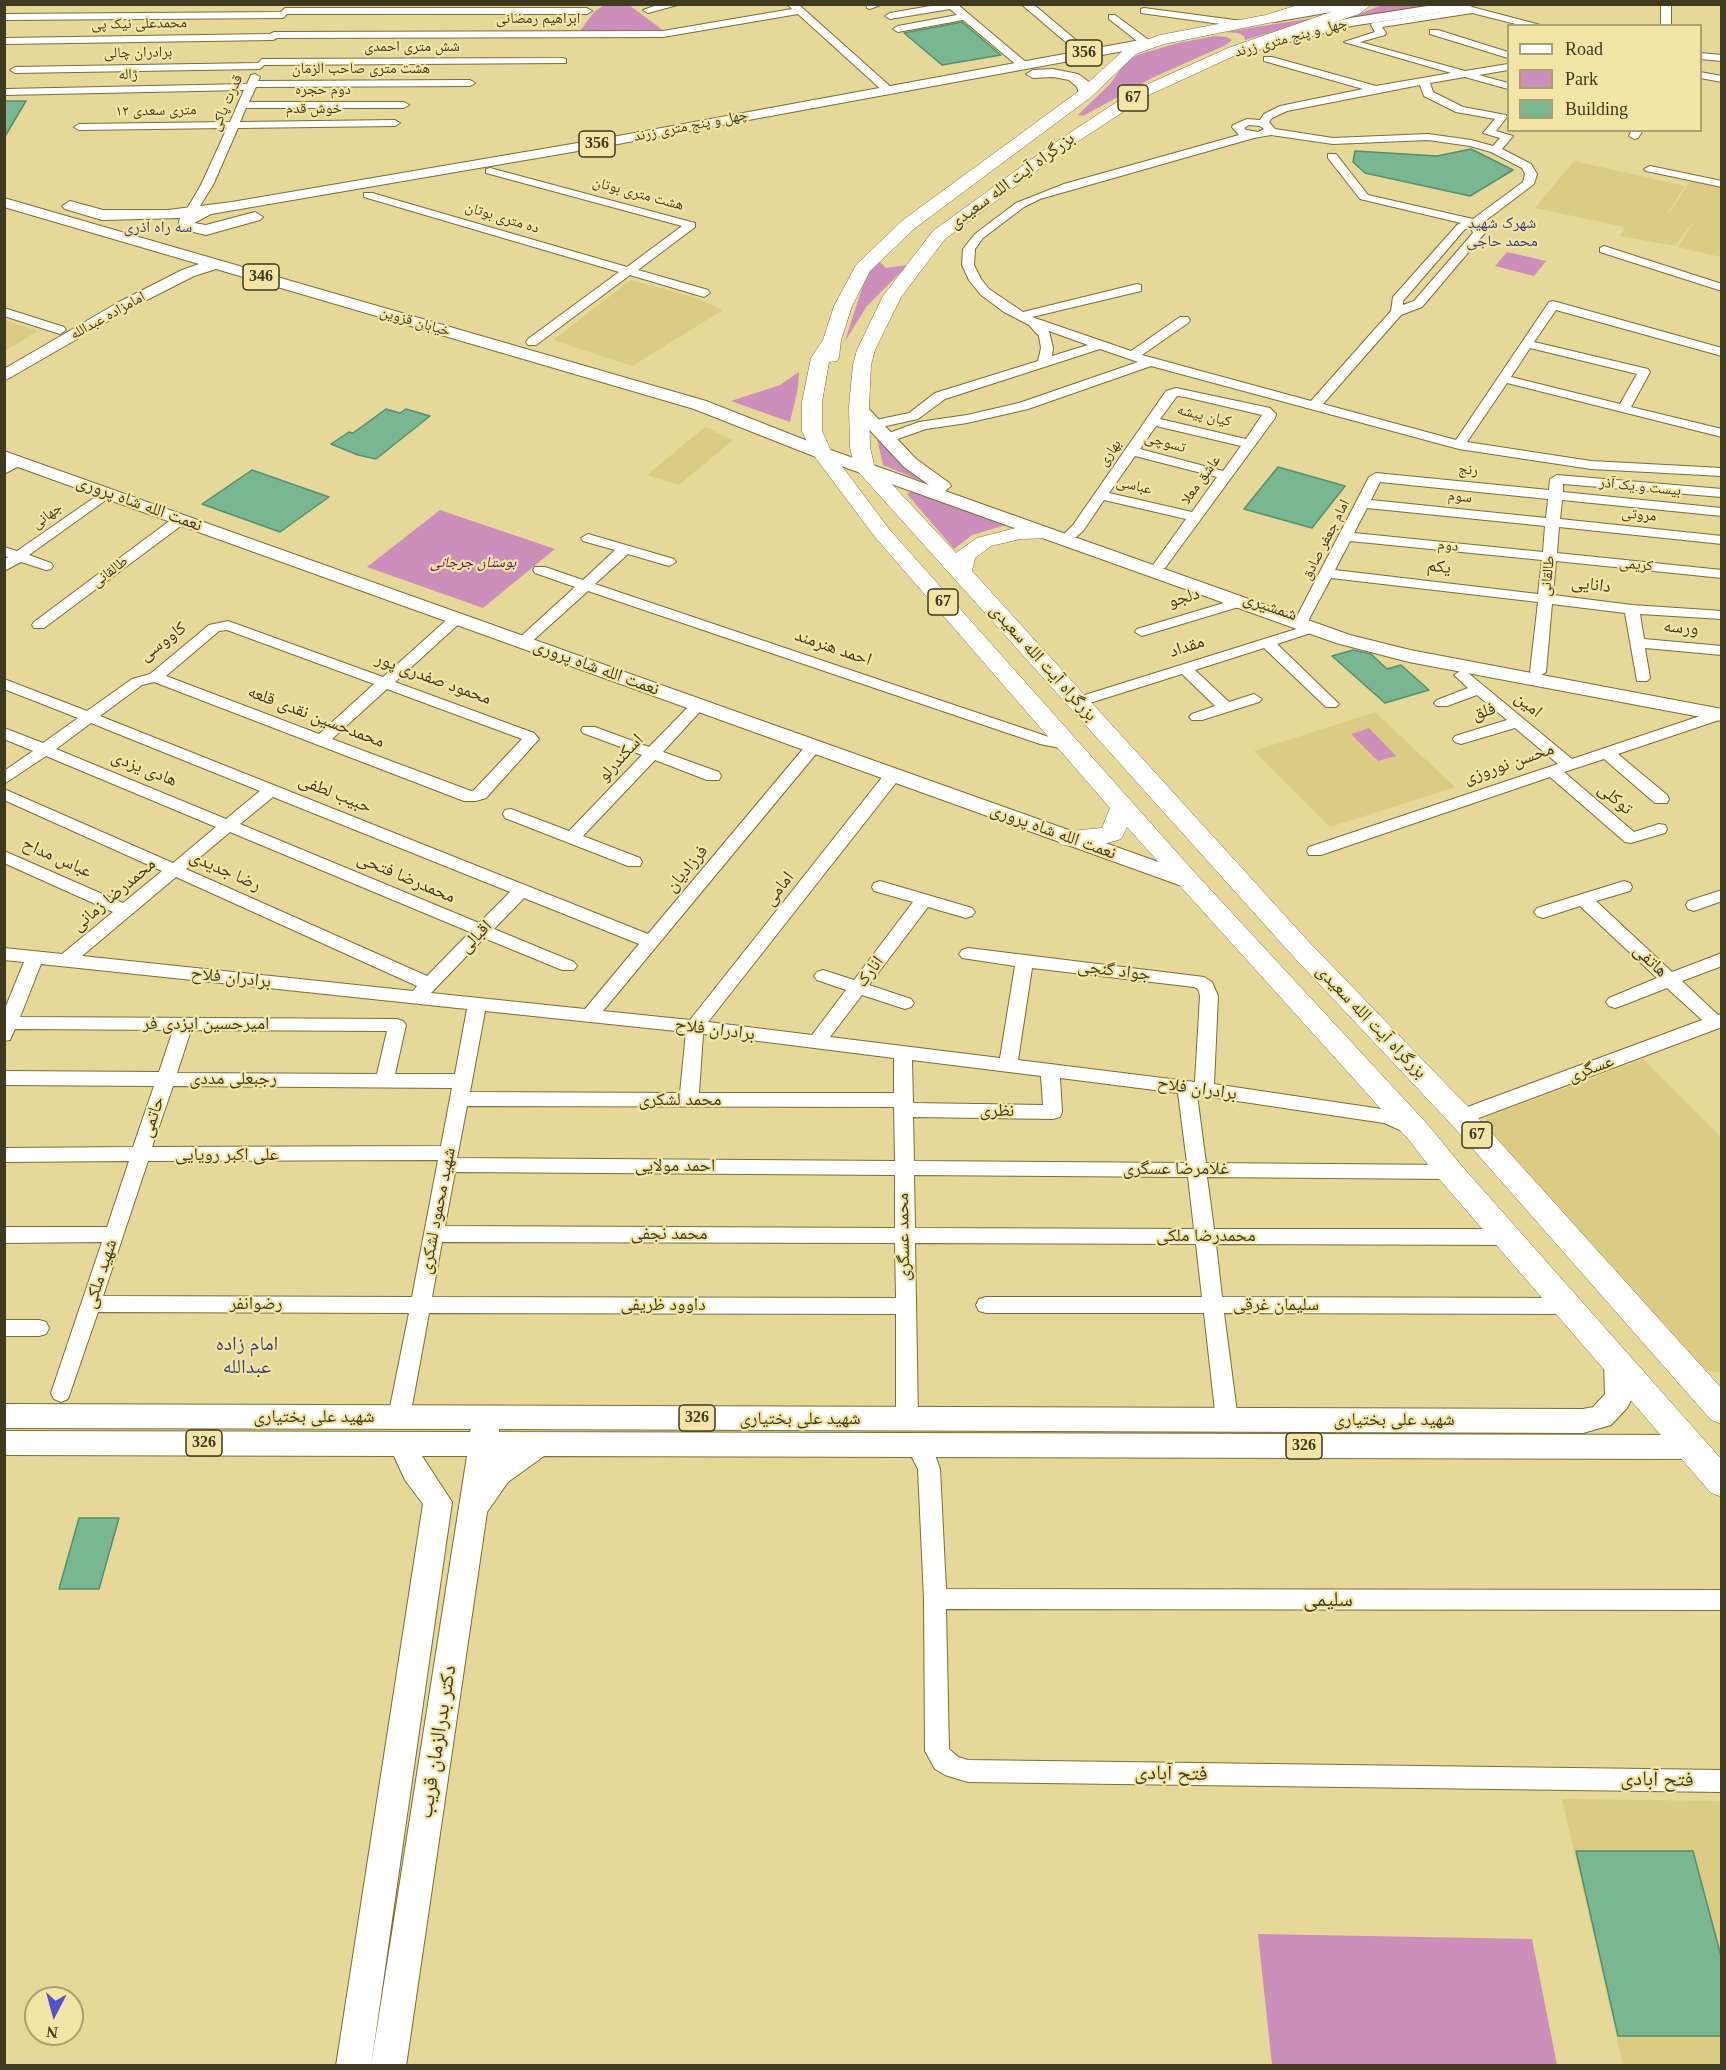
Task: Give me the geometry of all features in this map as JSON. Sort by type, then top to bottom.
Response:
[{"type":"highway","name":"بزرگراه آیت الله سعیدی","points":[[1318,4],[1268,19],[1153,42],[1121,59],[1085,94],[909,224],[891,257],[862,269],[843,306],[832,340],[822,453],[882,533],[1187,880],[1419,1133],[1450,1172],[1722,1483]]},
{"type":"highway","name":"بزرگراه آیت الله سعیدی","points":[[1365,4],[1354,11],[1220,56],[1168,79],[1122,104],[1053,151],[939,235],[892,296],[866,350],[862,365],[866,418],[860,447],[864,467],[1300,948],[1461,1117],[1716,1396]]},
{"type":"highway","points":[[1153,42],[1221,34],[1238,38],[1234,45],[1220,56]]},
{"type":"highway","points":[[891,257],[903,261],[939,235]]},
{"type":"highway","points":[[961,572],[965,555],[984,542],[1020,533],[1046,534]]},
{"type":"highway","points":[[1069,838],[1101,837],[1112,833],[1123,807]]},
{"type":"main road","name":"چهل و پنج متری زرند","points":[[1268,19],[1354,4]]},
{"type":"main road","name":"چهل و پنج متری زرند","points":[[1220,56],[1350,22],[1469,4]]},
{"type":"main road","name":"چهل و پنج متری زرند","points":[[235,214],[607,142],[1153,42]]},
{"type":"main road","points":[[1018,66],[1059,63],[1069,64],[1075,68],[1071,72],[1060,74]]},
{"type":"main road","name":"چهل و پنج متری زرند","points":[[128,215],[191,212],[235,214],[368,195],[979,83],[1044,73],[1060,74]]},
{"type":"main road","name":"356","points":[[1060,74],[1080,80],[1085,94]]},
{"type":"main road","name":"خیابان قزوین","points":[[8,195],[102,215],[128,215]]},
{"type":"main road","name":"خیابان قزوین","points":[[8,195],[83,226],[700,405],[864,467]]},
{"type":"main road","points":[[83,226],[126,231],[143,229],[150,224],[148,221],[128,215]]},
{"type":"main road","points":[[146,245],[156,268],[173,266],[181,270],[178,278]]},
{"type":"main road","name":"امامزاده عبدالله","points":[[4,376],[101,318],[178,278],[214,264]]},
{"type":"main road","name":"امامزاده عبدالله","points":[[4,362],[60,330],[156,268]]},
{"type":"main road","name":"شمشیری","points":[[866,418],[910,463],[939,484],[1240,600],[1307,623],[1409,656],[1537,676],[1719,710]]},
{"type":"main road","name":"نعمت الله شاه پروری","points":[[9,462],[108,492],[1187,880]]},
{"type":"main road","name":"شمشیری","points":[[864,467],[1046,534],[1158,569]]},
{"type":"main road","name":"شهید علی بختیاری","points":[[4,1416],[401,1431],[484,1431],[907,1419],[1583,1421],[1601,1417],[1617,1400],[1620,1390],[1618,1363]]},
{"type":"main road","points":[[907,1419],[917,1446]]},
{"type":"main road","name":"326","points":[[4,1443],[401,1431]]},
{"type":"main road","name":"دکتر بدرالزمان قریب","points":[[353,2066],[438,1502],[415,1472],[401,1431]]},
{"type":"main road","name":"شهید علی بختیاری","points":[[484,1431],[538,1445],[1690,1447]]},
{"type":"main road","name":"دکتر بدرالزمان قریب","points":[[388,2066],[484,1431]]},
{"type":"main road","points":[[474,1506],[498,1473],[538,1445]]},
{"type":"street","points":[[565,34],[587,10],[599,4]]},
{"type":"street","points":[[648,9],[676,4]]},
{"type":"street","points":[[1026,4],[1085,53]]},
{"type":"street","points":[[1666,4],[1666,24]]},
{"type":"street","points":[[890,16],[950,5],[1018,66]]},
{"type":"street","points":[[796,8],[888,90]]},
{"type":"street","name":"ابراهیم رمضانی","points":[[268,50],[385,29],[663,34],[796,8]]},
{"type":"street","points":[[4,17],[286,10],[587,10]]},
{"type":"street","name":"قدرت پاکی","points":[[191,212],[207,185],[286,10]]},
{"type":"street","points":[[1507,86],[1349,42],[1381,33],[1376,25],[1472,10],[1531,24]]},
{"type":"street","points":[[1144,11],[1242,24]]},
{"type":"street","points":[[897,29],[964,17]]},
{"type":"street","points":[[1112,17],[1153,42]]},
{"type":"street","points":[[563,23],[565,34]]},
{"type":"street","points":[[1434,32],[1507,54]]},
{"type":"street","name":"محمدعلی نیک پی","points":[[4,41],[268,50]]},
{"type":"street","name":"شش متری احمدی","points":[[268,50],[465,62],[562,61]]},
{"type":"street","name":"برادران چالی","points":[[15,70],[149,63],[268,50]]},
{"type":"street","points":[[1702,56],[1722,58]]},
{"type":"street","points":[[1269,59],[1377,89]]},
{"type":"street","points":[[461,74],[465,62]]},
{"type":"street","points":[[1507,67],[1377,89],[1284,108],[1268,116],[1266,127],[1252,135],[1036,197],[1020,205],[979,236],[969,249],[968,265],[975,280],[985,292],[1020,316],[1150,362],[1459,445],[1591,465],[1722,472]]},
{"type":"street","points":[[1702,75],[1722,81]]},
{"type":"street","points":[[1424,81],[1428,94],[1460,110],[1502,117],[1488,133],[1508,136],[1495,150]]},
{"type":"street","points":[[1702,81],[1722,81]]},
{"type":"street","name":"هشت متری صاحب الزمان","points":[[251,86],[470,83]]},
{"type":"street","name":"ژاله","points":[[6,92],[251,86]]},
{"type":"street","name":"دوم حجره","points":[[243,105],[404,105]]},
{"type":"street","points":[[1252,135],[1243,133],[1237,127],[1247,122],[1333,141],[1428,137],[1470,143],[1495,150],[1527,166],[1531,174],[1528,184],[1475,223],[1461,227],[1397,300],[1397,312]]},
{"type":"street","name":"خوش قدم","points":[[234,125],[395,123]]},
{"type":"street","name":"۱۲ متری سعدی","points":[[79,128],[234,125]]},
{"type":"street","points":[[1332,156],[1364,197],[1475,223]]},
{"type":"street","points":[[1650,169],[1722,184]]},
{"type":"street","name":"هشت متری بوتان","points":[[489,171],[691,225],[532,342]]},
{"type":"street","name":"ده متری بوتان","points":[[368,195],[704,293]]},
{"type":"street","points":[[1315,405],[1397,312],[1418,304],[1479,233],[1475,223]]},
{"type":"street","points":[[1604,250],[1722,288]]},
{"type":"street","points":[[1020,316],[1137,288]]},
{"type":"street","points":[[1459,445],[1553,305],[1722,352]]},
{"type":"street","points":[[4,312],[60,330]]},
{"type":"street","points":[[1132,356],[1184,320]]},
{"type":"street","points":[[1032,322],[1045,335],[1047,348],[1044,363]]},
{"type":"street","points":[[1527,344],[1644,372],[1624,408]]},
{"type":"street","points":[[866,418],[913,416],[940,396],[1100,345]]},
{"type":"street","points":[[886,439],[924,424],[967,419],[1023,406],[1150,362]]},
{"type":"street","points":[[1504,379],[1722,433]]},
{"type":"street","name":"عاشق معلا","points":[[1158,569],[1269,414],[1265,411],[1176,392]]},
{"type":"street","name":"بهاری","points":[[1071,534],[1171,394],[1176,392]]},
{"type":"street","name":"کیان پیشه","points":[[1152,421],[1248,444]]},
{"type":"street","name":"تسوچی","points":[[1132,451],[1224,476]]},
{"type":"street","name":"رنج","points":[[1376,477],[1556,495]]},
{"type":"street","name":"امام جعفر صادق","points":[[1307,623],[1328,573],[1376,477]]},
{"type":"street","name":"طالقانی","points":[[1537,676],[1557,479],[1722,493]]},
{"type":"street","name":"جهانی","points":[[4,567],[108,492]]},
{"type":"street","name":"عباسی","points":[[1101,495],[1194,517]]},
{"type":"street","name":"بیست و یک آذر","points":[[1556,495],[1722,512]]},
{"type":"street","name":"سوم","points":[[1363,503],[1553,523]]},
{"type":"street","name":"طالقانی","points":[[39,625],[181,519]]},
{"type":"street","name":"مروتی","points":[[1553,523],[1722,540]]},
{"type":"street","name":"دوم","points":[[1347,536],[1550,557]]},
{"type":"street","points":[[588,538],[669,562]]},
{"type":"street","points":[[523,642],[624,549]]},
{"type":"street","points":[[4,551],[45,566]]},
{"type":"street","name":"کریمی","points":[[1550,557],[1722,574]]},
{"type":"street","name":"احمد هنرمند","points":[[540,570],[1046,741],[1070,745]]},
{"type":"street","name":"یکم","points":[[1328,573],[1545,599]]},
{"type":"street","name":"دانایی","points":[[1545,599],[1632,609],[1722,615]]},
{"type":"street","name":"دلجو","points":[[1142,632],[1240,600]]},
{"type":"street","name":"ورسه","points":[[1632,609],[1642,678]]},
{"type":"street","points":[[322,740],[457,618]]},
{"type":"street","name":"مقداد","points":[[1077,702],[1266,642],[1307,623]]},
{"type":"street","name":"کاووسی","points":[[4,779],[137,682],[154,676],[214,628],[223,625],[233,626]]},
{"type":"street","name":"محمود صفدری پور","points":[[233,626],[530,737],[528,743],[480,794],[470,797],[463,796]]},
{"type":"street","points":[[1696,633],[1699,649]]},
{"type":"street","points":[[1266,642],[1331,704]]},
{"type":"street","name":"ورسه","points":[[1636,643],[1722,651]]},
{"type":"street","points":[[1185,669],[1226,708]]},
{"type":"street","name":"امین","points":[[1461,675],[1568,764]]},
{"type":"street","name":"محمدحسین نقدی قلعه","points":[[154,676],[463,796]]},
{"type":"street","name":"حبیب لطفی","points":[[4,684],[651,942]]},
{"type":"street","points":[[1442,703],[1479,689]]},
{"type":"street","points":[[1197,717],[1254,699]]},
{"type":"street","name":"اسکندرلو","points":[[572,838],[698,705]]},
{"type":"street","name":"محسن نوروزی","points":[[1315,851],[1606,752],[1719,710]]},
{"type":"street","name":"فلق","points":[[1461,739],[1518,722]]},
{"type":"street","points":[[589,730],[713,776]]},
{"type":"street","name":"هادی یزدی","points":[[4,733],[229,825]]},
{"type":"street","name":"فرزادیان","points":[[589,1016],[814,746]]},
{"type":"street","points":[[1606,752],[1661,799]]},
{"type":"street","name":"توکلی","points":[[1551,770],[1631,838],[1659,829]]},
{"type":"street","name":"امامی","points":[[695,1028],[893,775]]},
{"type":"street","name":"محمدرضا زمانی","points":[[66,960],[271,790]]},
{"type":"street","name":"رضا جدیدی","points":[[4,794],[429,984]]},
{"type":"street","points":[[511,814],[634,862]]},
{"type":"street","name":"محمدرضا فتحی","points":[[229,825],[568,966]]},
{"type":"street","name":"عباس مداح","points":[[4,856],[125,911]]},
{"type":"street","points":[[880,887],[966,912]]},
{"type":"street","points":[[1543,912],[1624,887]]},
{"type":"street","name":"اقبالی","points":[[417,998],[522,890]]},
{"type":"street","points":[[1694,905],[1722,895]]},
{"type":"street","name":"انارک","points":[[816,1043],[924,900]]},
{"type":"street","name":"هاتفی","points":[[1584,900],[1718,1021]]},
{"type":"street","name":"برادران فلاح","points":[[4,954],[589,1016],[1195,1088],[1388,1117],[1419,1133]]},
{"type":"street","points":[[968,954],[1024,961],[1008,1066]]},
{"type":"street","points":[[8,1026],[35,957]]},
{"type":"street","points":[[1615,1002],[1721,959]]},
{"type":"street","name":"جواد گنجی","points":[[1024,961],[1202,983],[1209,996],[1195,1088]]},
{"type":"street","points":[[823,976],[905,1003]]},
{"type":"street","name":"شهید محمود لشکری","points":[[401,1431],[420,1304],[477,1004]]},
{"type":"street","name":"عسگری","points":[[1461,1117],[1718,1021]]},
{"type":"street","name":"حاتمی","points":[[140,1155],[184,1024]]},
{"type":"street","name":"امیرحسین ایزدی فر","points":[[8,1026],[397,1025],[385,1080]]},
{"type":"street","points":[[688,1100],[695,1028]]},
{"type":"street","name":"محمد عسگری","points":[[903,1054],[907,1419]]},
{"type":"street","name":"نظری","points":[[902,1105],[1053,1112],[1050,1072]]},
{"type":"street","name":"رجبعلی مددی","points":[[4,1078],[385,1080],[461,1090]]},
{"type":"street","points":[[1195,1088],[1197,1170],[1227,1420]]},
{"type":"street","name":"محمد لشکری","points":[[461,1090],[688,1100],[902,1105]]},
{"type":"street","name":"علی اکبر رویایی","points":[[4,1155],[448,1159]]},
{"type":"street","name":"شهید ملکی","points":[[62,1393],[140,1155]]},
{"type":"street","name":"احمد مولایی","points":[[448,1159],[903,1167]]},
{"type":"street","name":"غلامرضا عسگری","points":[[903,1167],[1450,1172]]},
{"type":"street","points":[[4,1234],[114,1234]]},
{"type":"street","name":"محمد نجفی","points":[[434,1234],[904,1235]]},
{"type":"street","name":"محمدرضا ملکی","points":[[904,1235],[1508,1237]]},
{"type":"street","name":"رضوانفر","points":[[91,1304],[420,1304]]},
{"type":"street","name":"داوود ظریفی","points":[[420,1304],[905,1306]]},
{"type":"street","name":"سلیمان غرقی","points":[[986,1305],[1567,1306]]},
{"type":"street","points":[[4,1328],[39,1328]]},
{"type":"street","name":"فتح آبادی","points":[[917,1446],[926,1458],[929,1469],[936,1750],[943,1761],[953,1767],[968,1771],[1722,1781]]},
{"type":"street","name":"سلیمی","points":[[934,1599],[1722,1600]]},
{"type":"shaded area","points":[[1574,161],[1685,186],[1668,212],[1673,214],[1670,212],[1691,180],[1721,187],[1721,257],[1678,247],[1696,218],[1675,246],[1620,236],[1625,227],[1535,208]]},
{"type":"shaded area","points":[[631,280],[697,298],[723,310],[632,366],[553,340]]},
{"type":"shaded area","points":[[5,320],[38,331],[5,351]]},
{"type":"shaded area","points":[[705,427],[733,440],[679,485],[647,475]]},
{"type":"shaded area","points":[[1375,712],[1455,787],[1330,827],[1254,751]]},
{"type":"shaded area","points":[[1643,1059],[1721,1137],[1721,1371],[1718,1373],[1695,1367],[1484,1133],[1487,1117]]},
{"type":"shaded area","points":[[1562,1799],[1721,1801],[1721,2065],[1623,2065]]},
{"type":"green space","points":[[605,4],[629,5],[664,31],[580,31],[594,12]]},
{"type":"green space","points":[[1382,5],[1458,5],[1338,22]]},
{"type":"green space","points":[[1326,16],[1245,40],[1244,36],[1238,33],[1225,32]]},
{"type":"green space","points":[[1215,36],[1232,40],[1226,45],[1154,77],[1083,116],[1078,115],[1111,83],[1125,62],[1137,55],[1178,43]]},
{"type":"green space","points":[[1507,252],[1546,261],[1534,276],[1495,266]]},
{"type":"green space","points":[[878,260],[886,268],[908,265],[867,306],[845,341],[865,279]]},
{"type":"green space","points":[[799,372],[798,388],[790,422],[731,401],[780,385]]},
{"type":"green space","points":[[877,439],[902,462],[943,490],[883,465]]},
{"type":"green space","points":[[912,491],[1006,525],[972,535],[954,549],[907,494]]},
{"type":"green space","name":"بوستان جرجانی","points":[[440,510],[555,549],[483,608],[367,567]]},
{"type":"green space","points":[[1369,728],[1396,756],[1378,761],[1351,734]]},
{"type":"green space","points":[[1258,1934],[1532,1939],[1557,2065],[1272,2065]]},
{"type":"building","points":[[962,22],[1001,55],[942,65],[904,33]]},
{"type":"building","points":[[4,101],[26,101],[4,138]]},
{"type":"building","points":[[1471,149],[1513,170],[1470,196],[1365,173],[1353,162],[1355,151],[1437,156]]},
{"type":"building","points":[[386,409],[400,413],[406,409],[430,416],[376,459],[358,455],[331,444],[349,432],[353,433]]},
{"type":"building","points":[[1278,467],[1345,486],[1312,528],[1244,509]]},
{"type":"building","points":[[252,470],[329,497],[280,532],[202,504]]},
{"type":"building","points":[[1353,650],[1371,654],[1387,669],[1401,665],[1429,690],[1385,703],[1332,656]]},
{"type":"building","points":[[79,1518],[119,1518],[99,1589],[59,1589]]},
{"type":"building","points":[[1576,1851],[1693,1851],[1722,1960],[1722,2036],[1618,2036]]},
{"type":"district","name":"سه راه آذری","points":[[158,228]]},
{"type":"district","name":"شهرک شهید محمد حاجی","points":[[1502,233]]},
{"type":"district","name":"امام زاده عبدالله","points":[[247,1356]]}]
